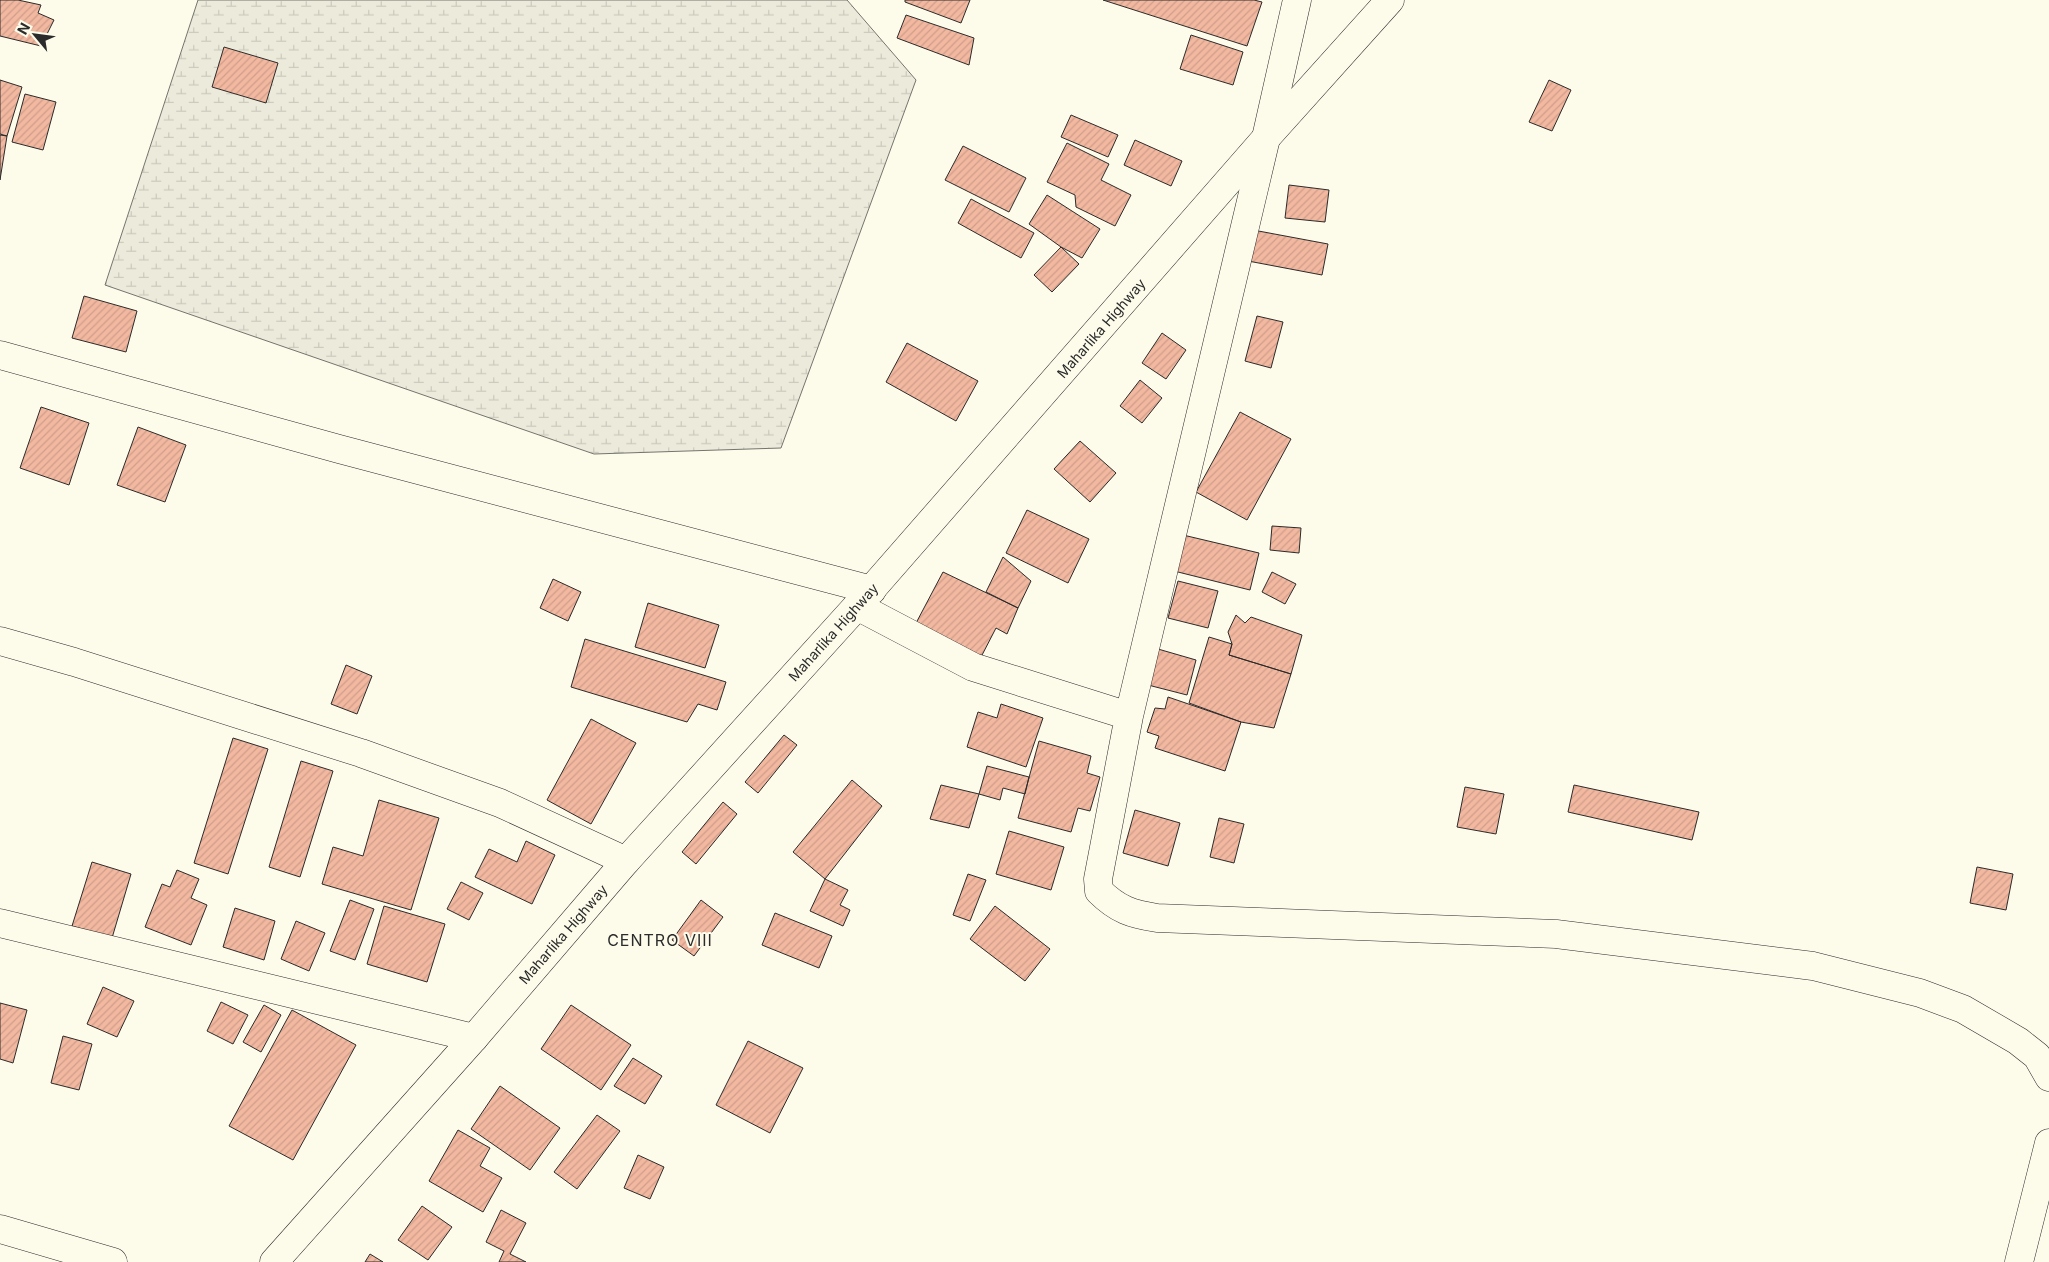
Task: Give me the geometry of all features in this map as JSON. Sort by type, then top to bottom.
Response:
[{"type":"main road","points":[[1297,0],[1266,138],[1128,716],[1098,880],[1099,891],[1108,900],[1130,913],[1158,918],[1556,934],[1813,966],[1920,993],[1963,1009],[2018,1041],[2036,1056],[2049,1077]]},
{"type":"main road","name":"Maharlika Highway","points":[[274,1262],[474,1038],[626,861],[865,598],[1266,138],[1390,0]]},
{"type":"main road","points":[[0,355],[358,454],[865,598],[973,667],[1128,716]]},
{"type":"main road","points":[[0,641],[84,664],[361,753],[500,803],[626,861]]},
{"type":"main road","points":[[0,922],[474,1038]]},
{"type":"main road","points":[[2020,1262],[2049,1143]]},
{"type":"main road","points":[[0,1230],[113,1262]]},
{"type":"green space","points":[[198,0],[847,0],[916,80],[781,448],[594,454],[105,285]]},
{"type":"building","points":[[0,0],[18,0],[41,5],[38,13],[54,20],[41,46],[0,36]]},
{"type":"building","points":[[905,0],[970,0],[961,23],[905,2]]},
{"type":"building","points":[[1103,0],[1254,0],[1262,2],[1247,46]]},
{"type":"building","points":[[906,15],[974,38],[969,65],[897,38]]},
{"type":"building","points":[[1191,35],[1243,52],[1233,85],[1180,69]]},
{"type":"building","points":[[224,47],[278,63],[266,103],[212,87]]},
{"type":"building","points":[[0,80],[22,87],[7,136],[0,134]]},
{"type":"building","points":[[1549,80],[1571,90],[1552,131],[1529,122]]},
{"type":"building","points":[[25,94],[56,102],[43,150],[12,142]]},
{"type":"building","points":[[1071,115],[1118,135],[1108,157],[1061,137]]},
{"type":"building","points":[[0,135],[7,136],[0,180]]},
{"type":"building","points":[[1135,140],[1182,161],[1171,186],[1124,165]]},
{"type":"building","points":[[1067,143],[1109,164],[1101,180],[1131,195],[1115,226],[1076,207],[1075,195],[1047,182]]},
{"type":"building","points":[[963,146],[1026,178],[1009,212],[945,180]]},
{"type":"building","points":[[1289,185],[1329,190],[1325,222],[1285,218]]},
{"type":"building","points":[[1047,195],[1100,229],[1082,258],[1061,247],[1029,224]]},
{"type":"building","points":[[971,199],[1034,233],[1021,258],[958,223]]},
{"type":"building","points":[[1253,230],[1328,244],[1322,275],[1248,261]]},
{"type":"building","points":[[1061,247],[1079,264],[1052,292],[1034,275]]},
{"type":"building","points":[[84,296],[137,311],[126,352],[72,338]]},
{"type":"building","points":[[1257,316],[1283,322],[1271,368],[1245,361]]},
{"type":"building","points":[[1162,333],[1186,350],[1166,379],[1142,363]]},
{"type":"building","points":[[907,343],[978,381],[956,421],[886,382]]},
{"type":"building","points":[[1140,380],[1162,398],[1142,423],[1120,406]]},
{"type":"building","points":[[41,407],[89,423],[69,485],[20,468]]},
{"type":"building","points":[[1240,412],[1291,439],[1247,520],[1196,492]]},
{"type":"building","points":[[138,427],[186,445],[165,502],[117,485]]},
{"type":"building","points":[[1080,441],[1116,473],[1090,502],[1054,469]]},
{"type":"building","points":[[1027,510],[1089,539],[1068,583],[1006,553]]},
{"type":"building","points":[[1272,526],[1301,528],[1299,553],[1270,550]]},
{"type":"building","points":[[1183,535],[1259,553],[1250,590],[1174,571]]},
{"type":"building","points":[[1003,557],[1031,581],[1018,608],[986,592]]},
{"type":"building","points":[[943,572],[1018,608],[1007,634],[996,628],[980,659],[915,625]]},
{"type":"building","points":[[1272,572],[1296,584],[1285,604],[1262,592]]},
{"type":"building","points":[[553,579],[581,592],[568,621],[540,608]]},
{"type":"building","points":[[1178,581],[1218,591],[1208,628],[1168,618]]},
{"type":"building","points":[[648,603],[719,625],[705,668],[635,647]]},
{"type":"building","points":[[1236,615],[1245,623],[1251,617],[1302,635],[1291,674],[1229,655],[1232,644],[1228,632]]},
{"type":"building","points":[[1209,637],[1232,644],[1229,655],[1291,674],[1274,728],[1241,722],[1189,703]]},
{"type":"building","points":[[585,639],[726,682],[717,710],[698,704],[687,722],[571,687]]},
{"type":"building","points":[[1158,649],[1196,660],[1187,695],[1148,685]]},
{"type":"building","points":[[346,665],[372,676],[357,714],[331,704]]},
{"type":"building","points":[[1168,697],[1241,722],[1225,771],[1155,748],[1159,736],[1147,732],[1155,708],[1165,709]]},
{"type":"building","points":[[1001,704],[1043,718],[1026,767],[967,747],[978,712],[997,718]]},
{"type":"building","points":[[591,719],[636,743],[591,824],[547,800]]},
{"type":"building","points":[[784,735],[797,745],[758,793],[745,782]]},
{"type":"building","points":[[233,738],[268,749],[228,874],[194,863]]},
{"type":"building","points":[[1039,741],[1091,756],[1087,773],[1100,777],[1090,811],[1078,808],[1071,832],[1018,818]]},
{"type":"building","points":[[301,761],[333,771],[300,877],[269,867]]},
{"type":"building","points":[[987,766],[1029,777],[1025,794],[1003,788],[1000,800],[979,794]]},
{"type":"building","points":[[852,780],[882,806],[825,879],[793,852]]},
{"type":"building","points":[[941,785],[979,794],[969,828],[930,819]]},
{"type":"building","points":[[1574,785],[1699,812],[1692,840],[1568,812]]},
{"type":"building","points":[[1465,787],[1504,794],[1496,834],[1457,827]]},
{"type":"building","points":[[379,800],[439,818],[411,910],[322,884],[333,847],[363,856]]},
{"type":"building","points":[[723,802],[737,814],[696,864],[682,852]]},
{"type":"building","points":[[1135,810],[1180,823],[1168,866],[1123,853]]},
{"type":"building","points":[[1219,818],[1244,824],[1234,863],[1210,857]]},
{"type":"building","points":[[1009,831],[1064,847],[1051,890],[996,874]]},
{"type":"building","points":[[526,841],[555,855],[532,904],[475,877],[489,849],[517,862]]},
{"type":"building","points":[[92,862],[131,874],[112,938],[72,926]]},
{"type":"building","points":[[1977,867],[2013,874],[2006,910],[1970,903]]},
{"type":"building","points":[[177,870],[199,879],[191,898],[207,905],[191,945],[145,927],[162,884],[170,887]]},
{"type":"building","points":[[968,874],[986,880],[970,921],[953,915]]},
{"type":"building","points":[[825,879],[848,890],[840,905],[850,910],[843,926],[810,911]]},
{"type":"building","points":[[461,882],[483,893],[469,920],[447,909]]},
{"type":"building","points":[[350,900],[374,909],[355,960],[330,951]]},
{"type":"building","points":[[701,900],[723,917],[694,956],[672,940]]},
{"type":"building","points":[[384,906],[445,924],[427,982],[367,964]]},
{"type":"building","points":[[995,906],[1050,949],[1025,981],[970,939]]},
{"type":"building","points":[[235,908],[275,921],[264,960],[223,947]]},
{"type":"building","points":[[775,913],[832,936],[819,968],[762,945]]},
{"type":"building","points":[[296,921],[325,933],[309,971],[281,959]]},
{"type":"building","points":[[103,987],[134,1001],[117,1037],[87,1024]]},
{"type":"building","points":[[221,1002],[248,1015],[233,1044],[207,1031]]},
{"type":"building","points":[[0,1003],[27,1010],[13,1063],[0,1059]]},
{"type":"building","points":[[264,1005],[281,1015],[261,1052],[243,1042]]},
{"type":"building","points":[[571,1005],[631,1045],[601,1090],[541,1049]]},
{"type":"building","points":[[292,1010],[356,1045],[293,1160],[229,1126]]},
{"type":"building","points":[[63,1036],[92,1044],[79,1090],[51,1083]]},
{"type":"building","points":[[748,1041],[803,1068],[770,1133],[716,1105]]},
{"type":"building","points":[[633,1058],[662,1076],[645,1104],[614,1086]]},
{"type":"building","points":[[500,1086],[560,1128],[530,1170],[471,1129]]},
{"type":"building","points":[[597,1115],[620,1131],[577,1189],[554,1172]]},
{"type":"building","points":[[458,1130],[490,1148],[480,1166],[502,1178],[483,1212],[429,1181]]},
{"type":"building","points":[[638,1155],[664,1167],[650,1199],[624,1188]]},
{"type":"building","points":[[422,1206],[452,1227],[428,1260],[398,1240]]},
{"type":"building","points":[[501,1210],[526,1223],[510,1254],[526,1262],[499,1262],[504,1251],[486,1242]]},
{"type":"building","points":[[370,1254],[383,1262],[365,1262]]},
{"type":"district","name":"CENTRO VIII","points":[[660,940]]}]
